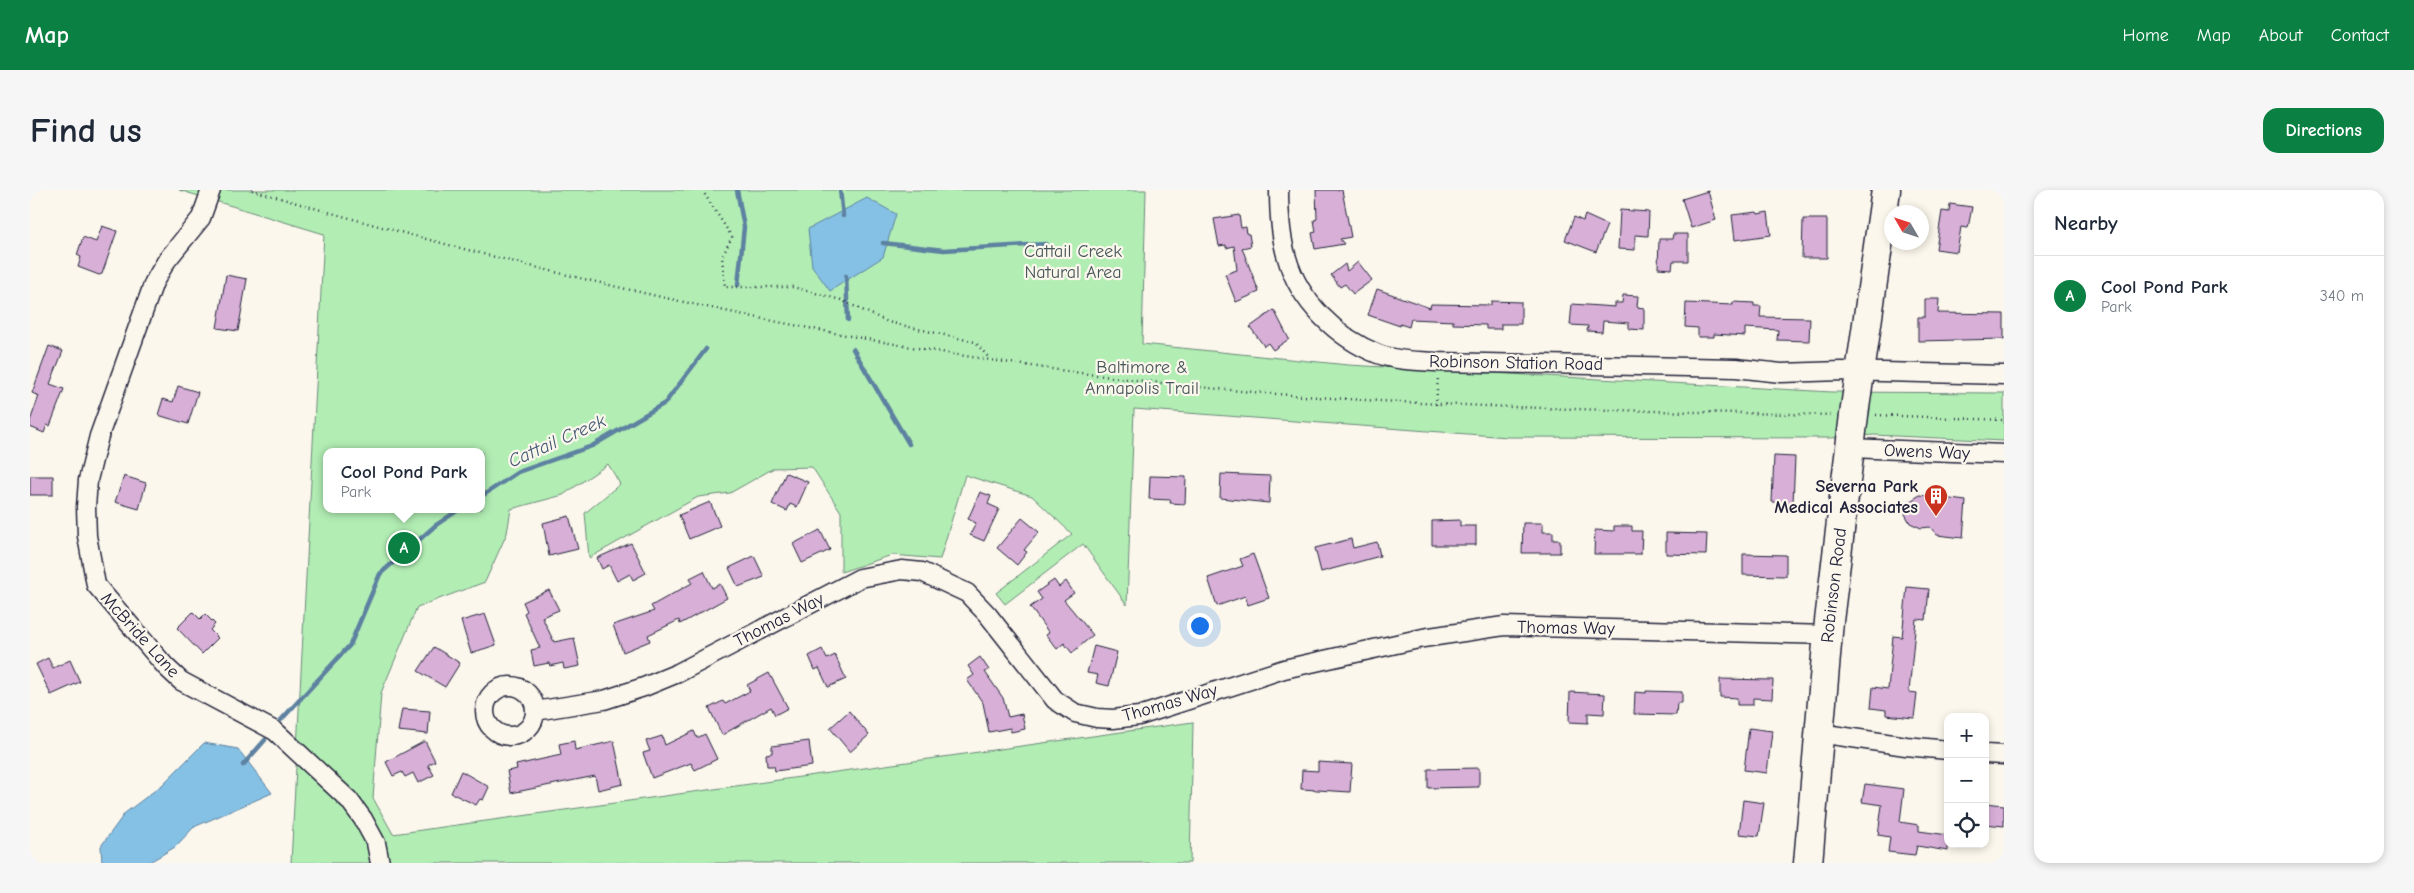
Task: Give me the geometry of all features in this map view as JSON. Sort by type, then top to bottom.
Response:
[{"type":"main road","name":"Robinson Road","points":[[1808,863],[1828,635],[1849,448],[1886,190]]},
{"type":"street","name":"McBride Lane","points":[[210,190],[201,218],[168,260],[154,282],[99,436],[88,480],[86,507],[88,545],[96,585],[166,667],[181,681],[275,731],[350,800],[363,818],[376,843],[380,863]]},
{"type":"street","name":"Robinson Station Road","points":[[1279,190],[1282,236],[1294,278],[1310,303],[1329,323],[1354,343],[1380,355],[1410,361],[1736,368],[1781,373],[1860,371],[2004,375]]},
{"type":"street","name":"Owens Way","points":[[1849,448],[2004,454]]},
{"type":"street","name":"Thomas Way","points":[[535,711],[604,700],[637,690],[678,673],[860,578],[902,570],[922,572],[967,593],[983,609],[1055,700],[1075,713],[1113,719],[1139,716],[1284,669],[1467,630],[1504,626],[1828,635]]},
{"type":"street","points":[[1819,733],[1944,750]]},
{"type":"street","points":[[1989,754],[2004,755]]},
{"type":"path","points":[[252,190],[388,230],[650,294],[878,341],[991,360],[1188,386],[1436,405],[2004,420]]},
{"type":"path","points":[[702,190],[732,237],[722,257],[725,287],[793,287],[841,300],[888,322],[975,342],[991,360]]},
{"type":"path","points":[[1436,405],[1439,362]]},
{"type":"green space","points":[[179,190],[1146,190],[1142,344],[1348,365],[1832,392],[2004,393],[2004,441],[1874,435],[1830,438],[1508,437],[1134,409],[1127,605],[1083,544],[1005,604],[996,593],[1072,534],[1032,496],[965,475],[940,559],[892,555],[841,572],[841,512],[812,467],[774,468],[730,493],[698,497],[589,558],[585,513],[620,484],[608,464],[563,495],[511,509],[507,533],[485,582],[417,607],[381,693],[373,798],[393,834],[1193,722],[1190,863],[291,863],[324,234]]},
{"type":"water","points":[[867,198],[896,214],[883,257],[830,291],[812,266],[808,229]]},
{"type":"water","points":[[204,743],[238,749],[272,793],[194,827],[175,847],[148,863],[102,863],[101,846],[125,813],[162,785]]},
{"type":"building","points":[[1316,190],[1342,190],[1351,237],[1340,239],[1344,244],[1315,249],[1312,233],[1316,232],[1314,220],[1317,219]]},
{"type":"building","points":[[1708,191],[1716,220],[1691,228],[1682,199]]},
{"type":"building","points":[[1950,204],[1972,207],[1968,228],[1961,227],[1957,252],[1936,249],[1942,211],[1949,212]]},
{"type":"building","points":[[1620,210],[1649,212],[1648,236],[1635,235],[1635,250],[1618,249]]},
{"type":"building","points":[[1757,212],[1758,214],[1768,212],[1771,235],[1735,240],[1732,215]]},
{"type":"building","points":[[1239,215],[1241,228],[1246,227],[1251,246],[1242,248],[1259,292],[1236,302],[1225,274],[1237,270],[1234,246],[1226,248],[1226,245],[1219,246],[1214,219]]},
{"type":"building","points":[[1585,215],[1607,225],[1596,252],[1565,240],[1574,217],[1583,221]]},
{"type":"building","points":[[1803,219],[1827,219],[1827,258],[1802,258]]},
{"type":"building","points":[[102,226],[117,231],[102,274],[99,275],[78,267],[81,257],[77,255],[83,237],[96,242]]},
{"type":"building","points":[[1673,234],[1688,234],[1688,261],[1673,261],[1672,269],[1658,268],[1659,239],[1672,239]]},
{"type":"building","points":[[1358,262],[1372,280],[1353,294],[1345,284],[1340,287],[1331,275],[1345,264],[1347,271]]},
{"type":"building","points":[[226,275],[247,279],[238,331],[217,328]]},
{"type":"building","points":[[1377,289],[1430,308],[1431,304],[1491,305],[1491,301],[1521,302],[1521,324],[1501,324],[1501,329],[1486,329],[1486,325],[1453,324],[1453,321],[1411,319],[1409,327],[1400,324],[1400,326],[1368,315]]},
{"type":"building","points":[[1623,295],[1638,296],[1637,307],[1644,308],[1644,330],[1629,329],[1629,323],[1603,321],[1602,332],[1587,331],[1588,326],[1570,325],[1572,304],[1615,307],[1615,303],[1622,303]]},
{"type":"building","points":[[1925,299],[1939,299],[1938,313],[2004,314],[2004,339],[1918,341],[1918,317],[1925,317]]},
{"type":"building","points":[[1733,302],[1754,303],[1754,306],[1761,306],[1760,317],[1810,318],[1809,341],[1777,340],[1778,330],[1745,328],[1745,336],[1714,334],[1714,337],[1698,337],[1698,328],[1685,327],[1686,303],[1733,305]]},
{"type":"building","points":[[1274,310],[1289,339],[1273,350],[1268,343],[1264,346],[1250,327]]},
{"type":"building","points":[[49,346],[63,351],[50,384],[64,389],[50,426],[47,425],[44,433],[30,427],[30,421],[39,396],[32,393]]},
{"type":"building","points":[[178,386],[198,392],[188,424],[158,415],[163,399],[173,402]]},
{"type":"building","points":[[1774,456],[1795,457],[1793,503],[1772,502]]},
{"type":"building","points":[[786,473],[808,482],[797,507],[790,504],[787,511],[772,504]]},
{"type":"building","points":[[1221,474],[1270,476],[1269,503],[1220,498]]},
{"type":"building","points":[[30,476],[53,476],[53,495],[30,495]]},
{"type":"building","points":[[124,476],[146,483],[139,509],[115,502]]},
{"type":"building","points":[[1150,476],[1186,477],[1185,504],[1170,503],[1171,500],[1149,499]]},
{"type":"building","points":[[980,492],[991,496],[988,504],[999,509],[984,541],[970,535],[976,523],[968,519]]},
{"type":"building","name":"Severna Park Medical Associates","points":[[1920,495],[1966,501],[1963,538],[1937,535],[1930,527],[1921,528],[1910,523],[1905,514],[1907,503]]},
{"type":"building","points":[[710,502],[720,526],[689,539],[679,515]]},
{"type":"building","points":[[569,516],[578,549],[549,556],[543,523]]},
{"type":"building","points":[[1022,518],[1039,532],[1024,550],[1027,552],[1017,565],[997,548]]},
{"type":"building","points":[[1460,520],[1460,526],[1476,526],[1476,545],[1432,545],[1432,521]]},
{"type":"building","points":[[1523,523],[1543,523],[1543,532],[1553,532],[1553,540],[1560,540],[1560,553],[1522,553]]},
{"type":"building","points":[[1614,526],[1632,526],[1632,531],[1642,531],[1641,554],[1594,554],[1595,530],[1614,531]]},
{"type":"building","points":[[820,530],[830,550],[802,563],[793,544]]},
{"type":"building","points":[[1666,533],[1707,534],[1706,555],[1666,554]]},
{"type":"building","points":[[1351,539],[1353,548],[1377,542],[1380,556],[1321,572],[1315,548]]},
{"type":"building","points":[[631,543],[646,573],[633,580],[630,574],[617,581],[609,565],[602,569],[597,558]]},
{"type":"building","points":[[1253,554],[1269,598],[1248,605],[1245,596],[1217,606],[1208,578],[1243,566],[1240,559]]},
{"type":"building","points":[[1743,554],[1786,555],[1786,576],[1743,575]]},
{"type":"building","points":[[754,556],[764,577],[738,587],[729,568]]},
{"type":"building","points":[[704,571],[712,588],[720,584],[727,598],[680,624],[679,620],[648,635],[650,641],[623,652],[613,625],[654,611],[651,606],[692,583],[690,578]]},
{"type":"building","points":[[1054,580],[1059,587],[1066,581],[1074,593],[1064,600],[1093,635],[1072,653],[1064,643],[1057,649],[1046,635],[1049,633],[1030,607],[1042,599],[1037,592]]},
{"type":"building","points":[[1907,587],[1929,589],[1926,620],[1916,619],[1909,692],[1917,693],[1914,718],[1886,715],[1886,710],[1871,708],[1873,687],[1888,689],[1893,636],[1902,637]]},
{"type":"building","points":[[549,590],[559,610],[542,617],[554,642],[574,638],[580,666],[564,669],[563,663],[550,666],[549,663],[534,666],[531,650],[540,648],[524,613],[527,611],[523,602]]},
{"type":"building","points":[[193,612],[200,619],[205,614],[215,624],[210,630],[218,638],[202,654],[177,628]]},
{"type":"building","points":[[485,614],[496,645],[471,653],[461,621]]},
{"type":"building","points":[[1094,646],[1117,652],[1109,686],[1096,683],[1098,675],[1087,673]]},
{"type":"building","points":[[434,647],[460,663],[445,687],[418,671]]},
{"type":"building","points":[[822,649],[827,659],[835,655],[846,679],[828,687],[819,668],[815,670],[809,656]]},
{"type":"building","points":[[980,657],[989,670],[985,672],[1003,698],[1008,717],[1022,714],[1025,729],[1011,732],[1010,728],[989,732],[983,703],[967,680],[974,675],[968,666]]},
{"type":"building","points":[[48,658],[53,668],[70,660],[80,682],[51,695],[36,664]]},
{"type":"building","points":[[769,673],[788,708],[775,715],[771,707],[722,735],[709,708],[723,701],[725,704],[750,691],[747,685]]},
{"type":"building","points":[[1720,679],[1773,680],[1772,699],[1753,698],[1753,705],[1737,705],[1737,698],[1720,697]]},
{"type":"building","points":[[1646,691],[1682,692],[1682,703],[1677,703],[1676,715],[1634,714],[1635,692],[1646,693]]},
{"type":"building","points":[[1570,692],[1605,694],[1604,714],[1588,713],[1588,723],[1569,722]]},
{"type":"building","points":[[402,709],[430,711],[428,734],[398,731]]},
{"type":"building","points":[[849,711],[869,735],[850,752],[830,728]]},
{"type":"building","points":[[1749,728],[1772,731],[1767,773],[1744,770]]},
{"type":"building","points":[[694,731],[697,738],[705,734],[717,759],[695,770],[691,763],[652,778],[643,753],[650,751],[646,741],[662,736],[665,745]]},
{"type":"building","points":[[425,741],[435,761],[428,765],[434,775],[418,783],[413,773],[405,777],[402,772],[393,776],[386,762]]},
{"type":"building","points":[[574,741],[575,750],[614,741],[623,784],[598,790],[595,776],[511,793],[507,771],[517,769],[516,765],[561,755],[559,744]]},
{"type":"building","points":[[809,741],[812,766],[775,771],[774,766],[767,766],[766,754],[772,753],[772,746]]},
{"type":"building","points":[[1318,762],[1352,764],[1350,792],[1301,789],[1302,770],[1318,771]]},
{"type":"building","points":[[1479,768],[1479,787],[1428,788],[1428,769]]},
{"type":"building","points":[[461,771],[489,787],[483,800],[480,799],[476,805],[451,793]]},
{"type":"building","points":[[1865,784],[1904,789],[1900,822],[1919,825],[1919,831],[1944,834],[1944,848],[1948,848],[1948,851],[1917,846],[1915,855],[1888,852],[1890,837],[1878,835],[1882,805],[1862,802]]},
{"type":"building","points":[[1743,800],[1764,803],[1759,836],[1739,834]]},
{"type":"building","points":[[1989,803],[2004,805],[2004,826],[1989,824]]},
{"type":"waterway","name":"Cattail Creek","points":[[737,190],[744,227],[738,285]]},
{"type":"waterway","name":"Cattail Creek","points":[[840,190],[843,216]]},
{"type":"waterway","points":[[883,243],[944,250],[1046,244]]},
{"type":"waterway","name":"Cattail Creek","points":[[846,276],[848,320]]},
{"type":"waterway","name":"Cattail Creek","points":[[485,494],[518,472],[592,446],[665,403],[706,349]]},
{"type":"waterway","name":"Cattail Creek","points":[[853,349],[909,444]]},
{"type":"waterway","name":"Cattail Creek","points":[[281,720],[350,645],[380,574],[436,525],[454,513]]},
{"type":"waterway","name":"Cattail Creek","points":[[243,765],[265,740]]},
{"type":"place","name":"Severna Park Medical Associates","points":[[1936,517]]},
{"type":"place","name":"Cool Pond Park","points":[[404,548]]},
{"type":"park label","name":"Cattail Creek Natural Area","points":[[1073,261]]},
{"type":"park label","name":"Baltimore & Annapolis Trail","points":[[1142,377]]}]
